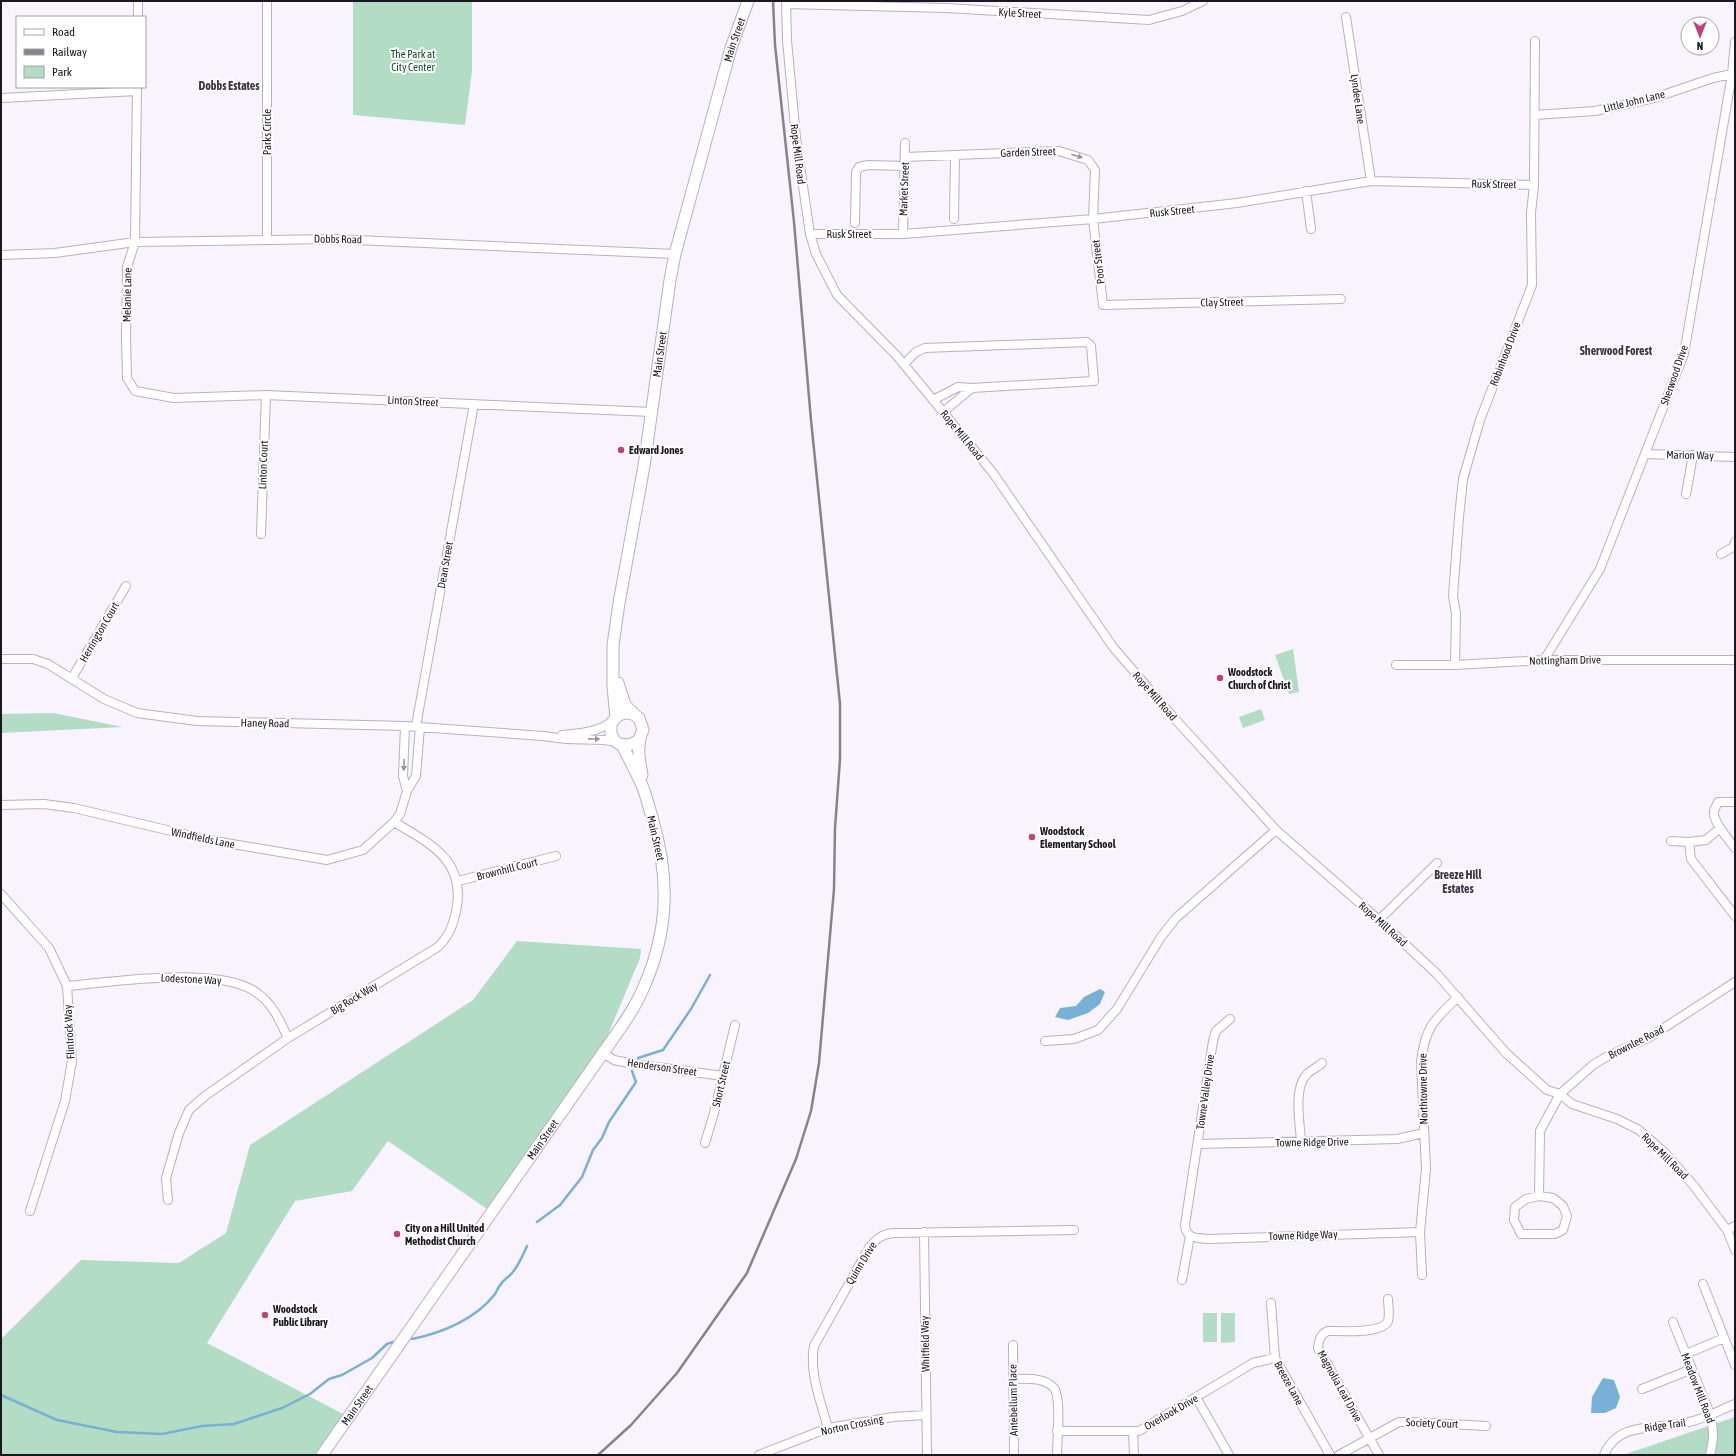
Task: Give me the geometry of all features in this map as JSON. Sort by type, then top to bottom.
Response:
[{"type":"main road","name":"Main Street","points":[[644,790],[619,743],[611,734],[610,728],[614,719],[613,687],[615,629],[644,466],[675,254],[720,84],[748,1]]},
{"type":"main road","name":"Main Street","points":[[322,1455],[603,1054],[642,990],[654,961],[663,927],[665,888],[662,858],[644,790],[639,759],[640,739],[643,733],[643,727],[637,716],[630,711],[624,701],[614,663]]},
{"type":"main road","points":[[614,719],[626,713],[637,716]]},
{"type":"main road","points":[[619,743],[632,745],[640,739]]},
{"type":"street","points":[[138,1],[138,16]]},
{"type":"street","name":"Parks Circle","points":[[267,1],[267,240]]},
{"type":"street","points":[[741,1],[741,18]]},
{"type":"street","name":"Kyle Street","points":[[786,2],[947,8],[1149,20],[1182,11],[1203,1]]},
{"type":"street","name":"Rope Mill Road","points":[[786,2],[796,138],[810,234],[816,254],[837,295],[904,364],[993,473],[1113,647],[1174,719],[1276,830],[1379,920],[1437,974],[1506,1053],[1547,1090],[1560,1094],[1572,1104],[1617,1119],[1639,1130],[1665,1153],[1727,1230],[1735,1250]]},
{"type":"street","name":"Lyndee Lane","points":[[1346,17],[1371,181]]},
{"type":"street","name":"Robinhood Drive","points":[[1455,665],[1456,614],[1453,596],[1463,479],[1480,420],[1532,284],[1531,214],[1534,185],[1535,41]]},
{"type":"street","name":"Sherwood Drive","points":[[1544,660],[1600,569],[1684,354],[1732,74],[1735,42]]},
{"type":"street","name":"Little John Lane","points":[[1535,115],[1595,111],[1654,98],[1713,78],[1732,74]]},
{"type":"street","points":[[1,98],[137,89]]},
{"type":"street","name":"Melanie Lane","points":[[137,89],[135,242],[127,267],[127,378],[135,391],[174,398]]},
{"type":"street","name":"Market Street","points":[[903,234],[905,144]]},
{"type":"street","name":"Garden Street","points":[[905,157],[1060,151],[1088,160],[1095,170],[1093,220]]},
{"type":"street","points":[[954,219],[955,155]]},
{"type":"street","points":[[855,223],[856,172],[858,167],[868,165],[905,166]]},
{"type":"street","name":"Rusk Street","points":[[810,234],[903,234],[1093,220],[1237,203],[1371,181],[1534,185]]},
{"type":"street","points":[[1306,192],[1312,229]]},
{"type":"street","name":"Poor Street","points":[[1093,220],[1103,305]]},
{"type":"street","name":"Dobbs Road","points":[[1,255],[55,253],[135,242],[267,240],[365,240],[675,254]]},
{"type":"street","name":"Clay Street","points":[[1103,305],[1341,299]]},
{"type":"street","points":[[904,364],[916,352],[925,348],[1087,342],[1091,346],[1094,381],[972,388],[958,387],[933,400]]},
{"type":"street","points":[[943,412],[972,388]]},
{"type":"street","name":"Linton Street","points":[[174,398],[266,395],[652,412]]},
{"type":"street","name":"Linton Court","points":[[261,534],[266,395]]},
{"type":"street","name":"Dean Street","points":[[418,726],[474,404]]},
{"type":"street","name":"Marion Way","points":[[1645,454],[1735,457]]},
{"type":"street","points":[[1686,494],[1693,456]]},
{"type":"street","points":[[1721,554],[1734,547],[1735,542]]},
{"type":"street","name":"Herrington Court","points":[[72,678],[126,586]]},
{"type":"street","name":"Haney Road","points":[[1,659],[33,659],[48,664],[104,699],[137,713],[197,721],[418,726],[566,739],[604,740],[619,743]]},
{"type":"street","name":"Nottingham Drive","points":[[1396,665],[1455,665],[1544,660],[1735,660]]},
{"type":"street","name":"Haney Road","points":[[543,736],[595,730],[606,726],[614,719]]},
{"type":"street","points":[[405,726],[403,776],[407,791]]},
{"type":"street","points":[[418,726],[416,776],[407,791],[400,814],[394,822],[433,846],[448,862],[458,881]]},
{"type":"street","points":[[1735,802],[1718,802],[1714,811],[1714,818],[1735,848]]},
{"type":"street","name":"Windfields Lane","points":[[1,805],[44,804],[74,808],[209,840],[327,860],[363,850],[394,822]]},
{"type":"street","points":[[1671,841],[1689,842],[1706,840],[1720,828]]},
{"type":"street","points":[[1045,1041],[1074,1039],[1098,1030],[1117,1009],[1161,937],[1176,918],[1276,830]]},
{"type":"street","points":[[1689,842],[1691,858],[1735,916]]},
{"type":"street","name":"Brownhill Court","points":[[458,881],[556,856]]},
{"type":"street","points":[[1379,920],[1437,863]]},
{"type":"street","name":"Big Rock Way","points":[[168,1200],[166,1178],[179,1133],[189,1110],[205,1096],[288,1038],[438,947],[447,938],[454,921],[458,881]]},
{"type":"street","name":"Flintrock Way","points":[[1,894],[49,948],[67,986],[72,1061],[65,1100],[30,1211]]},
{"type":"street","name":"Lodestone Way","points":[[67,986],[150,978],[207,978],[236,983],[257,992],[274,1010],[288,1038]]},
{"type":"street","name":"Brownlee Road","points":[[1560,1094],[1593,1065],[1606,1057],[1650,1037],[1735,982]]},
{"type":"street","name":"Northtowne Drive","points":[[1420,1232],[1426,1169],[1421,1062],[1425,1038],[1429,1027],[1458,997]]},
{"type":"street","name":"Towne Valley Drive","points":[[1190,1236],[1186,1231],[1185,1225],[1213,1041],[1216,1031],[1230,1019]]},
{"type":"street","name":"Short Street","points":[[705,1143],[735,1025]]},
{"type":"street","name":"Henderson Street","points":[[603,1054],[614,1060],[634,1064],[723,1076]]},
{"type":"street","points":[[1301,1142],[1299,1111],[1300,1087],[1307,1074],[1322,1063]]},
{"type":"street","points":[[1538,1196],[1540,1131],[1560,1094]]},
{"type":"street","name":"Towne Ridge Drive","points":[[1198,1144],[1397,1139],[1424,1133]]},
{"type":"street","points":[[1538,1196],[1553,1198],[1563,1206],[1567,1216],[1563,1230],[1555,1234],[1521,1234],[1514,1220],[1515,1206],[1526,1199],[1538,1196]]},
{"type":"street","points":[[1727,1230],[1735,1226]]},
{"type":"street","name":"Quinn Drive","points":[[828,1428],[812,1362],[814,1346],[817,1338],[869,1248],[877,1238],[884,1234],[894,1233],[1074,1230]]},
{"type":"street","name":"Whitfield Way","points":[[924,1232],[927,1455]]},
{"type":"street","points":[[1420,1232],[1422,1275]]},
{"type":"street","name":"Towne Ridge Way","points":[[1190,1236],[1209,1239],[1420,1232]]},
{"type":"street","points":[[1182,1280],[1190,1236]]},
{"type":"street","points":[[1703,1284],[1735,1365]]},
{"type":"street","name":"Magnolia Leaf Drive","points":[[1379,1455],[1320,1354],[1318,1342],[1323,1333],[1373,1330],[1383,1327],[1388,1319],[1388,1299]]},
{"type":"street","name":"Breeze Lane","points":[[1271,1303],[1275,1358],[1330,1455]]},
{"type":"street","name":"Meadow Mill Road","points":[[1673,1322],[1710,1414],[1714,1430],[1714,1439],[1710,1455]]},
{"type":"street","points":[[1686,1354],[1724,1338]]},
{"type":"street","name":"Antebellum Place","points":[[1013,1345],[1014,1455]]},
{"type":"street","name":"Overlook Drive","points":[[1057,1431],[1133,1432],[1145,1428],[1253,1363],[1275,1358]]},
{"type":"street","points":[[1642,1389],[1692,1369]]},
{"type":"street","points":[[1013,1379],[1043,1381],[1054,1388],[1057,1399],[1057,1455]]},
{"type":"street","points":[[1196,1398],[1229,1455]]},
{"type":"street","name":"Ridge Trail","points":[[1604,1455],[1608,1444],[1623,1433],[1640,1428],[1689,1422],[1735,1404]]},
{"type":"street","name":"Norton Crossing","points":[[759,1455],[828,1428],[893,1417],[926,1415]]},
{"type":"street","name":"Society Court","points":[[1339,1455],[1394,1424],[1406,1422],[1486,1426]]},
{"type":"street","points":[[1133,1432],[1134,1455]]},
{"type":"green space","name":"The Park at City Center","points":[[353,1],[472,1],[472,71],[465,125],[353,115]]},
{"type":"green space","points":[[1293,649],[1299,692],[1289,694],[1275,655]]},
{"type":"green space","points":[[1261,709],[1265,720],[1243,728],[1239,717]]},
{"type":"green space","points":[[53,713],[123,727],[1,733],[1,714]]},
{"type":"green space","points":[[517,941],[641,949],[640,958],[602,1049],[490,1211],[388,1141],[352,1191],[295,1201],[207,1343],[345,1415],[319,1455],[1,1455],[1,1339],[81,1260],[179,1263],[226,1233],[250,1145],[473,1000]]},
{"type":"green space","points":[[1203,1313],[1217,1313],[1217,1342],[1203,1342]]},
{"type":"green space","points":[[1221,1313],[1235,1313],[1235,1342],[1221,1343]]},
{"type":"green space","points":[[1735,1417],[1735,1455],[1623,1455]]},
{"type":"water","points":[[1100,989],[1105,992],[1100,1004],[1088,1013],[1068,1020],[1055,1017],[1060,1008],[1076,1006],[1084,997]]},
{"type":"water","points":[[1603,1378],[1614,1380],[1620,1397],[1616,1408],[1605,1413],[1591,1413],[1592,1397]]},
{"type":"waterway","points":[[638,1058],[663,1050],[691,1009],[710,975]]},
{"type":"waterway","points":[[537,1222],[560,1205],[582,1177],[593,1150],[602,1138],[609,1122],[636,1082],[632,1071]]},
{"type":"waterway","points":[[412,1339],[435,1333],[458,1324],[478,1311],[487,1303],[495,1294],[502,1282],[511,1274],[521,1260],[527,1246]]},
{"type":"waterway","points":[[1,1395],[57,1420],[117,1432],[162,1434],[202,1426],[234,1424],[282,1408],[310,1394],[329,1379],[342,1375],[372,1358],[387,1344],[393,1342]]},
{"type":"railway","points":[[598,1455],[631,1425],[677,1373],[747,1273],[796,1159],[811,1111],[819,1063],[834,889],[835,828],[840,759],[840,704],[811,420],[794,222],[775,45],[773,1]]},
{"type":"place","name":"Edward Jones","points":[[621,450]]},
{"type":"place","name":"Woodstock Church of Christ","points":[[1220,678]]},
{"type":"place","name":"Woodstock Elementary School","points":[[1032,837]]},
{"type":"place","name":"City on a Hill United Methodist Church","points":[[397,1234]]},
{"type":"place","name":"Woodstock Public Library","points":[[265,1315]]},
{"type":"district","name":"Dobbs Estates","points":[[229,86]]},
{"type":"district","name":"Sherwood Forest","points":[[1616,351]]},
{"type":"district","name":"Breeze Hill Estates","points":[[1458,882]]}]
